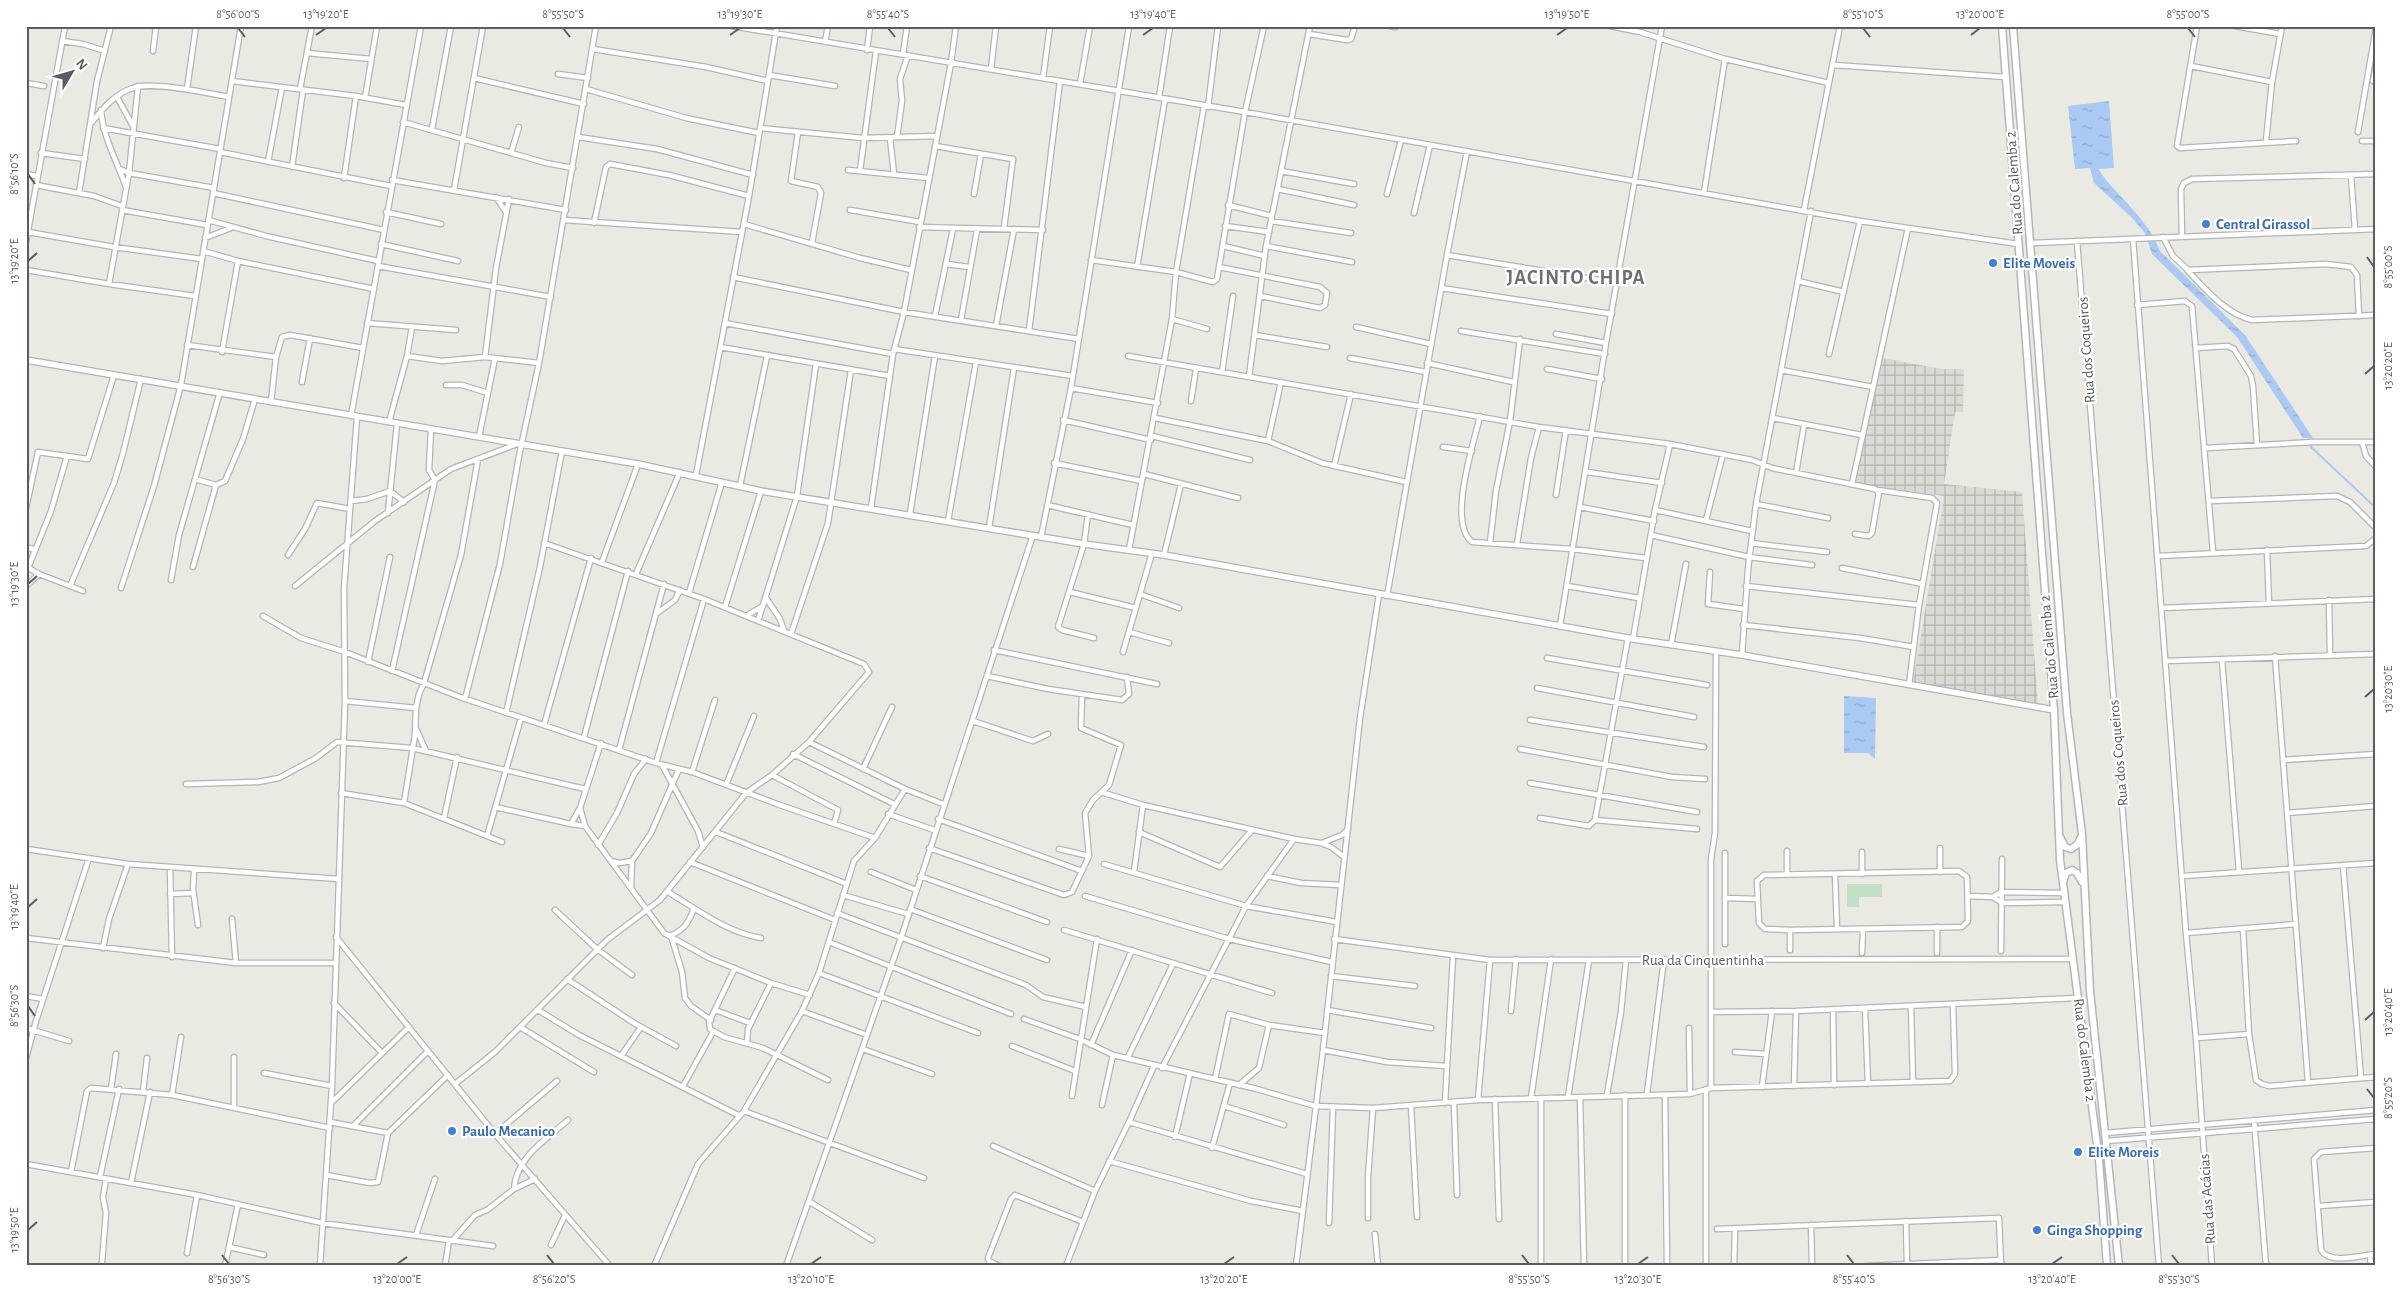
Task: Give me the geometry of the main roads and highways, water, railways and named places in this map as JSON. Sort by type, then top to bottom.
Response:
[{"type":"main road","name":"Rua do Calemba 2","points":[[2002,26],[2054,710],[2058,833],[2062,885],[2099,1160],[2107,1266]]},
{"type":"main road","name":"Rua do Calemba 2","points":[[2013,26],[2028,243],[2066,703],[2082,834],[2089,982],[2119,1266]]},
{"type":"main road","points":[[2058,833],[2065,847],[2069,849],[2075,847],[2082,834]]},
{"type":"main road","points":[[2062,885],[2066,873],[2072,870],[2079,875],[2083,885]]},
{"type":"water","points":[[2109,101],[2114,168],[2098,169],[2148,228],[2160,251],[2245,335],[2313,438],[2303,438],[2237,337],[2152,254],[2145,233],[2131,217],[2094,183],[2090,168],[2075,169],[2068,106]]},
{"type":"water","points":[[1844,696],[1876,698],[1875,759],[1868,753],[1844,753]]},
{"type":"waterway","points":[[2309,439],[2311,447],[2376,508]]},
{"type":"place","name":"Central Girassol","points":[[2206,224]]},
{"type":"place","name":"Elite Moveis","points":[[1993,263]]},
{"type":"place","name":"Paulo Mecanico","points":[[452,1131]]},
{"type":"place","name":"Elite Moreis","points":[[2078,1152]]},
{"type":"place","name":"Ginga Shopping","points":[[2037,1230]]},
{"type":"district","name":"JACINTO CHIPA","points":[[1576,277]]}]
